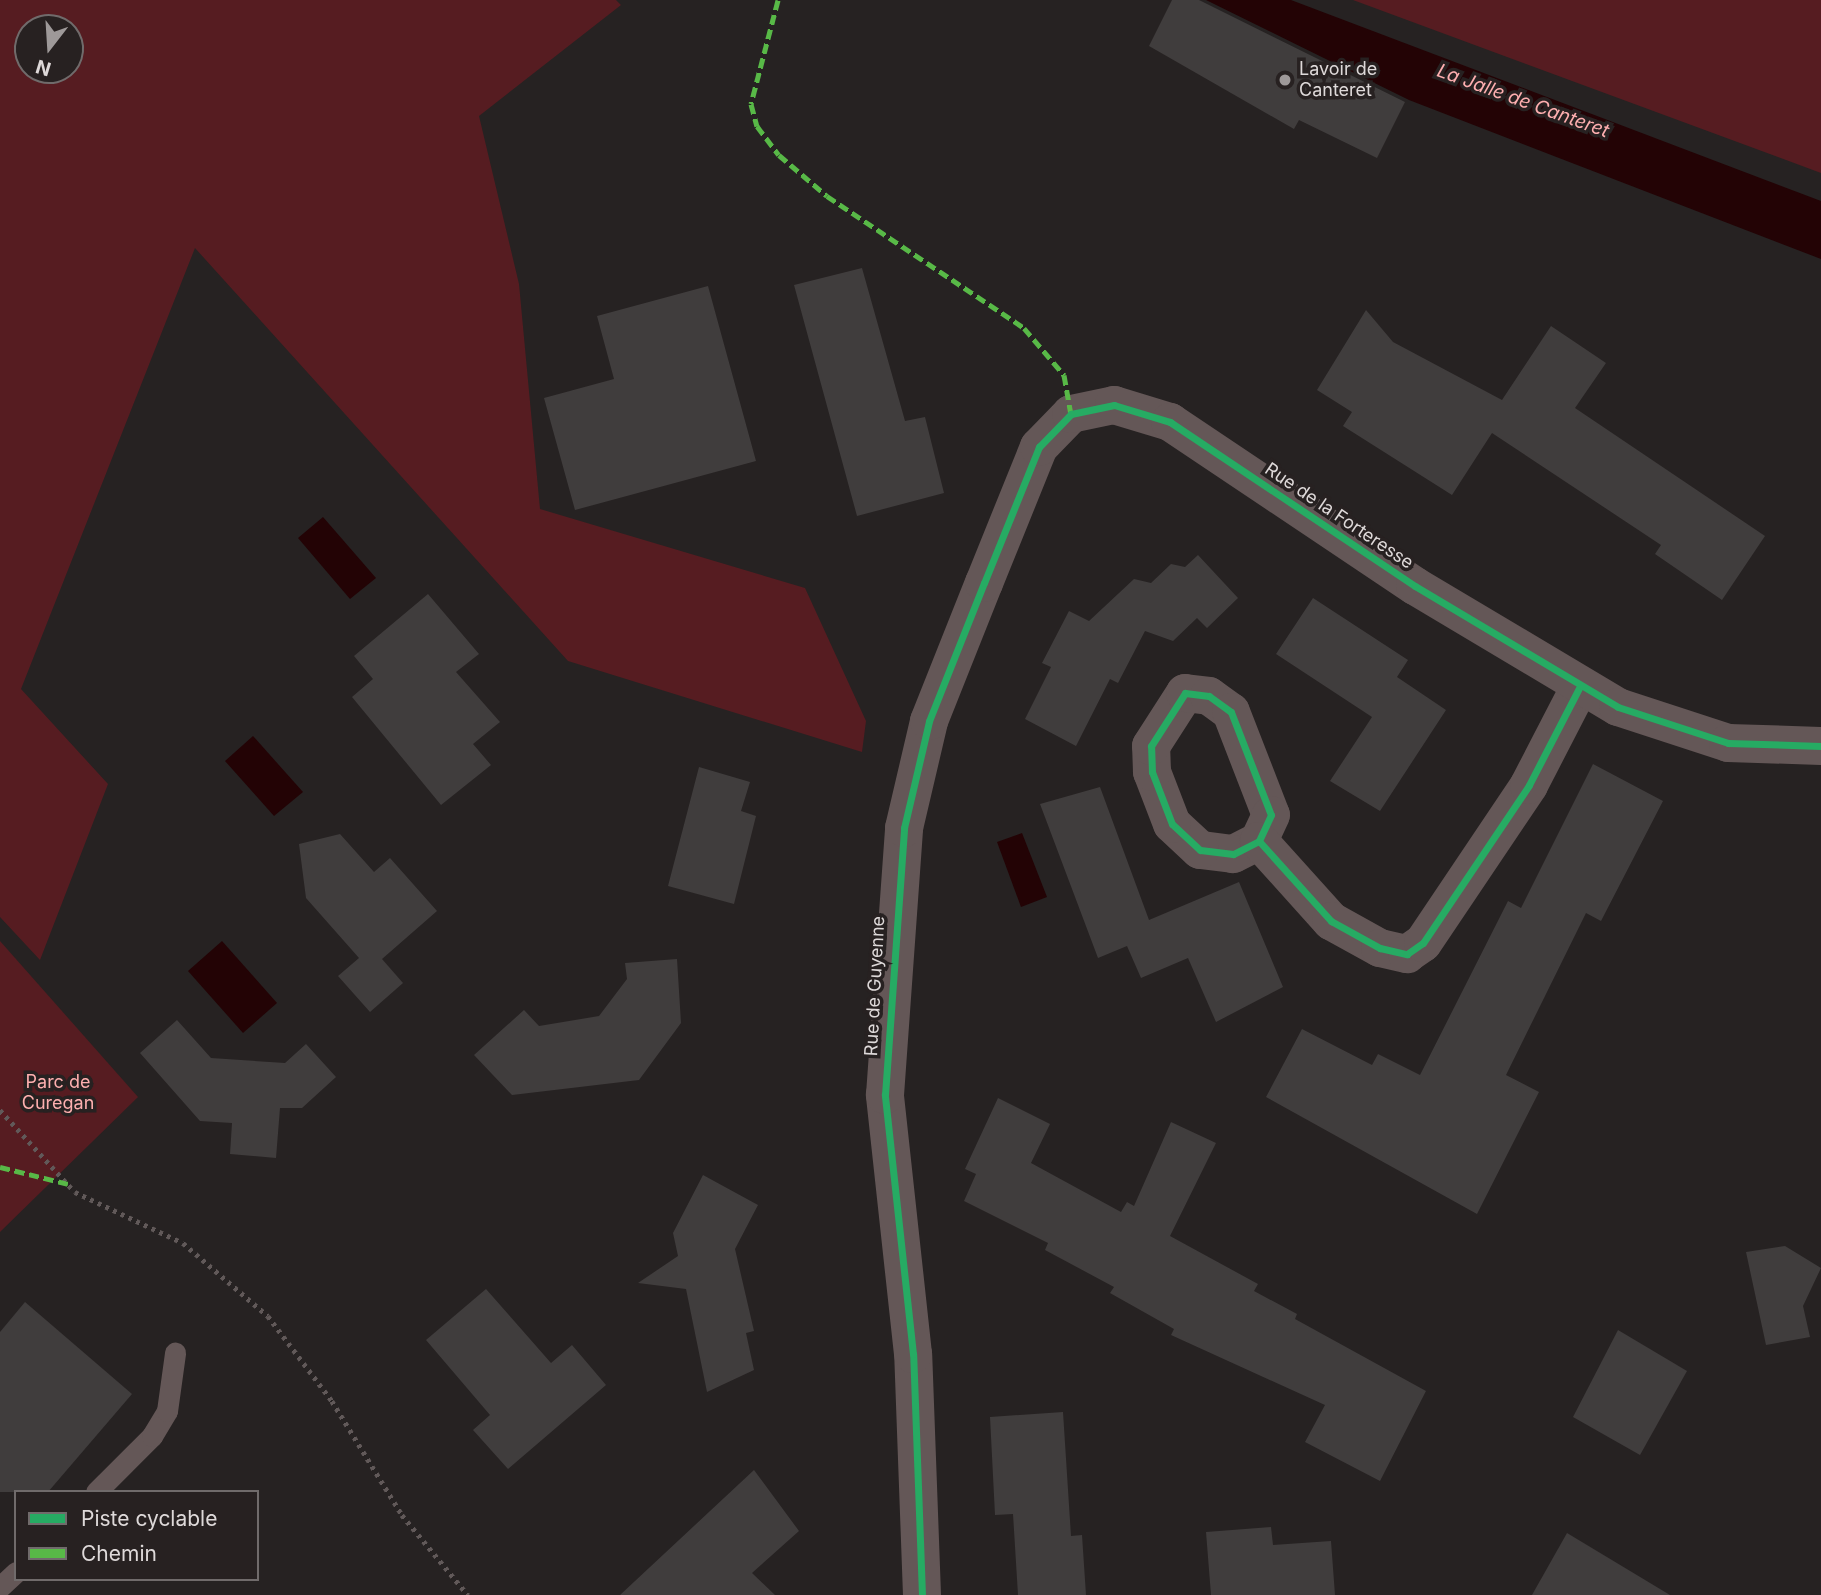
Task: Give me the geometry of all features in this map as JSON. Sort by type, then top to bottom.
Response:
[{"type":"street","name":"Rue de la Forteresse","points":[[1071,414],[1114,405],[1170,422],[1578,688],[1673,729],[1728,743],[1821,746]]},
{"type":"street","name":"Rue de Guyenne","points":[[922,1595],[911,1330],[885,1094],[904,828],[929,721],[984,583],[1040,447],[1071,414]]},
{"type":"street","points":[[1259,841],[1331,921],[1380,948],[1407,954],[1423,943],[1529,785],[1578,688]]},
{"type":"lane","points":[[98,1490],[152,1436],[167,1412],[175,1353]]},
{"type":"lane","points":[[0,1587],[14,1574]]},
{"type":"path","points":[[0,1110],[75,1192],[183,1243],[268,1316],[332,1401],[402,1515],[468,1595]]},
{"type":"green space","points":[[0,0],[616,0],[621,5],[479,116],[519,284],[540,509],[805,588],[866,721],[862,752],[568,661],[195,248],[21,689],[108,784],[40,960],[0,917]]},
{"type":"green space","points":[[1353,0],[1821,0],[1821,173]]},
{"type":"green space","name":"Parc de Curegan","points":[[0,941],[138,1097],[0,1232]]},
{"type":"water","name":"La Jalle de Canteret","points":[[1206,0],[1291,0],[1821,201],[1821,259],[1409,100]]},
{"type":"water","points":[[323,517],[376,578],[350,599],[298,538]]},
{"type":"water","points":[[253,736],[303,792],[274,816],[225,761]]},
{"type":"water","points":[[1022,833],[1047,897],[1021,907],[997,842]]},
{"type":"water","points":[[222,941],[277,1003],[243,1033],[188,971]]},
{"type":"building","name":"Lavoir de Canteret","points":[[1172,0],[1199,0],[1405,102],[1377,158],[1299,120],[1294,129],[1149,46]]},
{"type":"building","points":[[862,268],[905,421],[925,417],[944,493],[857,516],[794,285]]},
{"type":"building","points":[[708,286],[756,461],[575,510],[544,398],[614,379],[597,316]]},
{"type":"building","points":[[1366,310],[1393,342],[1502,400],[1551,326],[1606,363],[1575,408],[1765,536],[1722,600],[1655,554],[1661,545],[1492,433],[1452,495],[1343,426],[1352,412],[1317,390]]},
{"type":"building","points":[[1198,555],[1238,598],[1207,628],[1197,618],[1173,641],[1145,631],[1118,683],[1110,679],[1076,746],[1025,719],[1051,667],[1042,663],[1069,611],[1089,621],[1134,579],[1151,583],[1171,564],[1185,567]]},
{"type":"building","points":[[428,594],[479,654],[456,672],[500,722],[473,744],[491,765],[441,805],[352,697],[373,679],[354,656]]},
{"type":"building","points":[[1313,598],[1408,660],[1397,677],[1446,710],[1380,811],[1330,781],[1372,717],[1276,654]]},
{"type":"building","points":[[1593,764],[1663,801],[1601,921],[1586,913],[1506,1075],[1539,1092],[1477,1214],[1266,1097],[1302,1029],[1372,1065],[1378,1054],[1420,1075],[1508,901],[1521,908]]},
{"type":"building","points":[[699,767],[750,782],[741,811],[756,816],[734,904],[668,886]]},
{"type":"building","points":[[1100,787],[1149,920],[1239,882],[1283,987],[1216,1022],[1188,958],[1141,978],[1127,946],[1098,958],[1040,804]]},
{"type":"building","points":[[340,834],[374,872],[390,858],[437,911],[382,959],[403,983],[370,1012],[338,976],[359,958],[306,898],[299,844]]},
{"type":"building","points":[[677,959],[681,1023],[639,1080],[512,1095],[474,1055],[524,1010],[539,1026],[599,1016],[627,979],[625,963]]},
{"type":"building","points":[[177,1020],[211,1058],[285,1063],[306,1044],[336,1077],[302,1108],[280,1108],[276,1158],[230,1154],[232,1123],[200,1121],[140,1053]]},
{"type":"building","points":[[998,1098],[1050,1124],[1031,1163],[1121,1212],[1127,1202],[1134,1206],[1171,1122],[1216,1143],[1170,1236],[1258,1284],[1254,1291],[1297,1314],[1295,1319],[1426,1391],[1380,1481],[1305,1442],[1325,1405],[1171,1335],[1174,1329],[1110,1293],[1114,1287],[1045,1250],[1048,1243],[964,1201],[976,1174],[965,1169]]},
{"type":"building","points":[[703,1175],[758,1205],[735,1249],[754,1331],[746,1333],[754,1370],[707,1392],[686,1289],[638,1283],[678,1256],[673,1233]]},
{"type":"building","points":[[1785,1246],[1821,1268],[1803,1306],[1810,1337],[1766,1345],[1746,1252]]},
{"type":"building","points":[[486,1289],[551,1363],[572,1345],[606,1385],[508,1469],[473,1430],[490,1415],[426,1340]]},
{"type":"building","points":[[25,1302],[132,1394],[50,1490],[0,1492],[0,1332]]},
{"type":"building","points":[[1618,1330],[1687,1371],[1640,1455],[1573,1417]]},
{"type":"building","points":[[1063,1412],[1071,1536],[1082,1535],[1086,1595],[1018,1595],[1013,1514],[995,1515],[990,1417]]},
{"type":"building","points":[[754,1470],[799,1531],[752,1573],[775,1595],[620,1595]]},
{"type":"building","points":[[1271,1527],[1273,1545],[1331,1541],[1335,1595],[1211,1595],[1206,1532]]},
{"type":"building","points":[[1567,1533],[1670,1595],[1532,1595]]},
{"type":"marked path","points":[[778,0],[751,104],[757,126],[779,155],[827,196],[1024,328],[1064,375],[1071,414]]},
{"type":"marked path","points":[[0,1167],[68,1184]]},
{"type":"cycle path","points":[[922,1595],[913,1354],[885,1095],[904,828],[929,721],[984,583],[1039,447],[1071,414],[1114,405],[1170,422],[1415,586],[1618,707],[1728,743],[1821,746]]},
{"type":"cycle path","points":[[1259,841],[1233,854],[1200,850],[1172,824],[1152,772],[1151,746],[1185,693],[1209,696],[1231,712],[1271,815],[1259,841],[1331,921],[1380,948],[1407,954],[1423,943],[1529,785],[1579,688]]},
{"type":"place","name":"Lavoir de Canteret","points":[[1285,80]]}]
